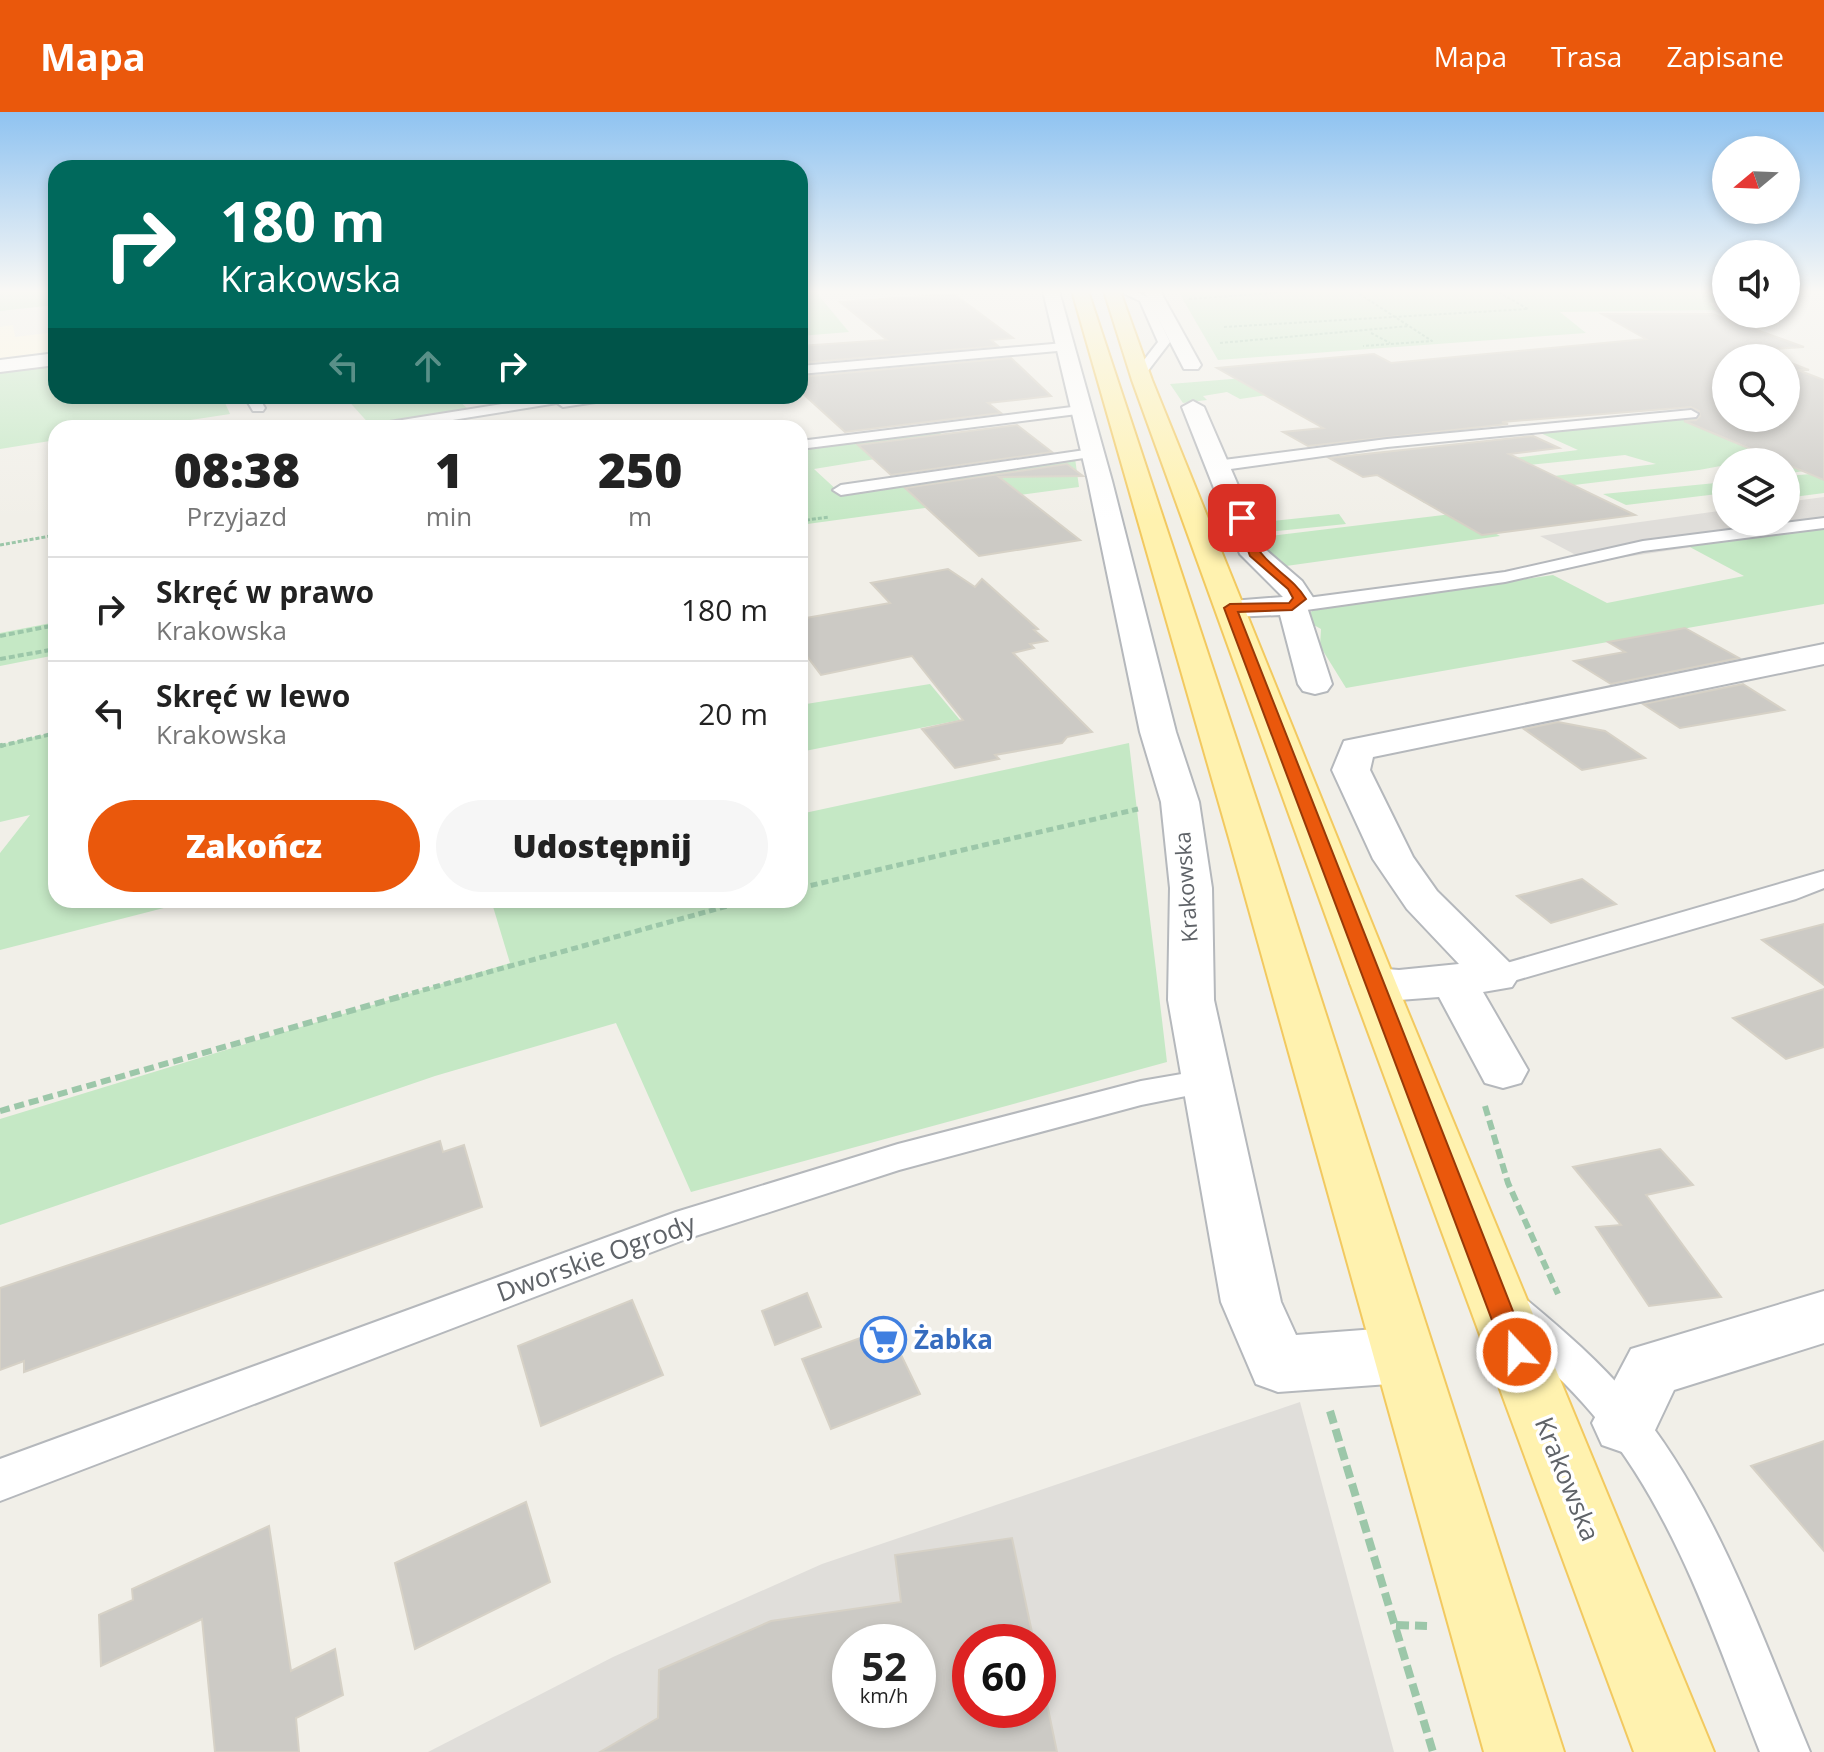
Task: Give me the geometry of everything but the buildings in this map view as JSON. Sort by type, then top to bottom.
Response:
[{"type":"main road","points":[[1104,368],[1279,930],[1403,1355],[1524,1752]]},
{"type":"main road","name":"Krakowska","points":[[1138,368],[1373,983],[1674,1752]]},
{"type":"street","name":"Krakowska","points":[[1069,368],[1158,732],[1180,802],[1191,888],[1191,1000],[1251,1302],[1278,1364],[1403,1355]]},
{"type":"street","points":[[1193,407],[1216,466],[1244,523],[1254,554],[1292,587],[1299,599],[1292,606],[1230,608]]},
{"type":"street","points":[[1292,606],[1315,684]]},
{"type":"street","points":[[1502,1067],[1475,979],[1393,859],[1351,770],[1357,749],[1824,654]]},
{"type":"street","points":[[1373,983],[1399,985],[1475,979]]},
{"type":"street","points":[[1606,1402],[1653,1369],[1824,1317]]},
{"type":"lane","points":[[1140,373],[1144,368]]},
{"type":"lane","points":[[427,420],[528,404]]},
{"type":"lane","points":[[475,417],[558,404]]},
{"type":"lane","points":[[808,444],[1080,410]]},
{"type":"lane","points":[[1216,466],[1401,441],[1691,414]]},
{"type":"lane","points":[[841,490],[1092,453]]},
{"type":"lane","points":[[1292,606],[1505,577],[1643,546],[1824,523]]},
{"type":"lane","points":[[1475,979],[1786,893],[1824,879]]},
{"type":"lane","name":"Dworskie Ogrody","points":[[0,1480],[676,1227],[898,1157],[1141,1093],[1205,1082]]},
{"type":"lane","points":[[1495,1297],[1551,1345],[1606,1402],[1671,1494],[1735,1631],[1785,1752]]},
{"type":"path","points":[[0,545],[48,536]]},
{"type":"path","points":[[0,636],[48,627]]},
{"type":"path","points":[[0,659],[48,650]]},
{"type":"path","points":[[0,746],[48,735]]},
{"type":"path","points":[[808,886],[1180,802]]},
{"type":"path","points":[[0,1111],[221,1046],[720,908]]},
{"type":"path","points":[[1502,1067],[1477,1077],[1508,1183],[1606,1402]]},
{"type":"path","points":[[1311,1362],[1341,1444],[1433,1752]]},
{"type":"shaded area","points":[[1824,497],[1824,527],[1800,531],[1800,500]]},
{"type":"shaded area","points":[[1712,512],[1712,536],[1765,536],[1606,560],[1574,554],[1540,536]]},
{"type":"shaded area","points":[[1300,1402],[1394,1752],[428,1752],[613,1657],[822,1564]]},
{"type":"green space","points":[[48,368],[48,404],[226,404],[230,414],[191,420],[48,420],[48,441],[0,449],[0,371]]},
{"type":"green space","points":[[1281,375],[1309,389],[1240,399],[1227,392],[1203,396],[1207,400],[1183,403],[1170,384]]},
{"type":"green space","points":[[351,404],[463,404],[469,410],[412,420],[366,420]]},
{"type":"green space","points":[[1709,417],[1712,418],[1712,432],[1743,432],[1779,448],[1712,448],[1712,468],[1699,470],[1424,503],[1419,499],[1450,466],[1578,450],[1536,431]],"holes":[[[1625,455],[1656,464],[1512,481],[1490,469]]]},
{"type":"green space","points":[[937,430],[955,446],[814,469],[840,493],[1075,458],[1079,487],[808,524],[808,446]]},
{"type":"green space","points":[[1800,457],[1824,468],[1800,472]]},
{"type":"green space","points":[[1824,473],[1824,493],[1800,496],[1800,475]]},
{"type":"green space","points":[[1712,483],[1712,495],[1626,505],[1603,494]]},
{"type":"green space","points":[[1460,513],[1500,536],[1279,567],[1260,541],[1270,536]]},
{"type":"green space","points":[[1339,514],[1346,524],[1257,533],[1252,523]]},
{"type":"green space","points":[[1824,527],[1824,604],[1346,688],[1320,646],[1321,629],[1312,624],[1307,616],[1313,610],[1553,575],[1607,603],[1744,576],[1686,545],[1755,536],[1800,536],[1800,530]]},
{"type":"green space","points":[[48,624],[48,657],[0,666],[0,633]]},
{"type":"green space","points":[[930,684],[960,720],[808,750],[808,704]]},
{"type":"green space","points":[[48,734],[48,908],[164,908],[0,950],[0,853],[30,815],[0,822],[0,745]]},
{"type":"green space","points":[[1129,743],[1167,1062],[691,1192],[616,1023],[435,1076],[0,1225],[0,1119],[510,963],[493,908],[808,908],[808,812]]},
{"type":"place","name":"Żabka","points":[[883,1340]]},
{"type":"route","points":[[1242,518],[1254,554],[1292,587],[1299,599],[1292,606],[1230,608],[1517,1352]]}]
